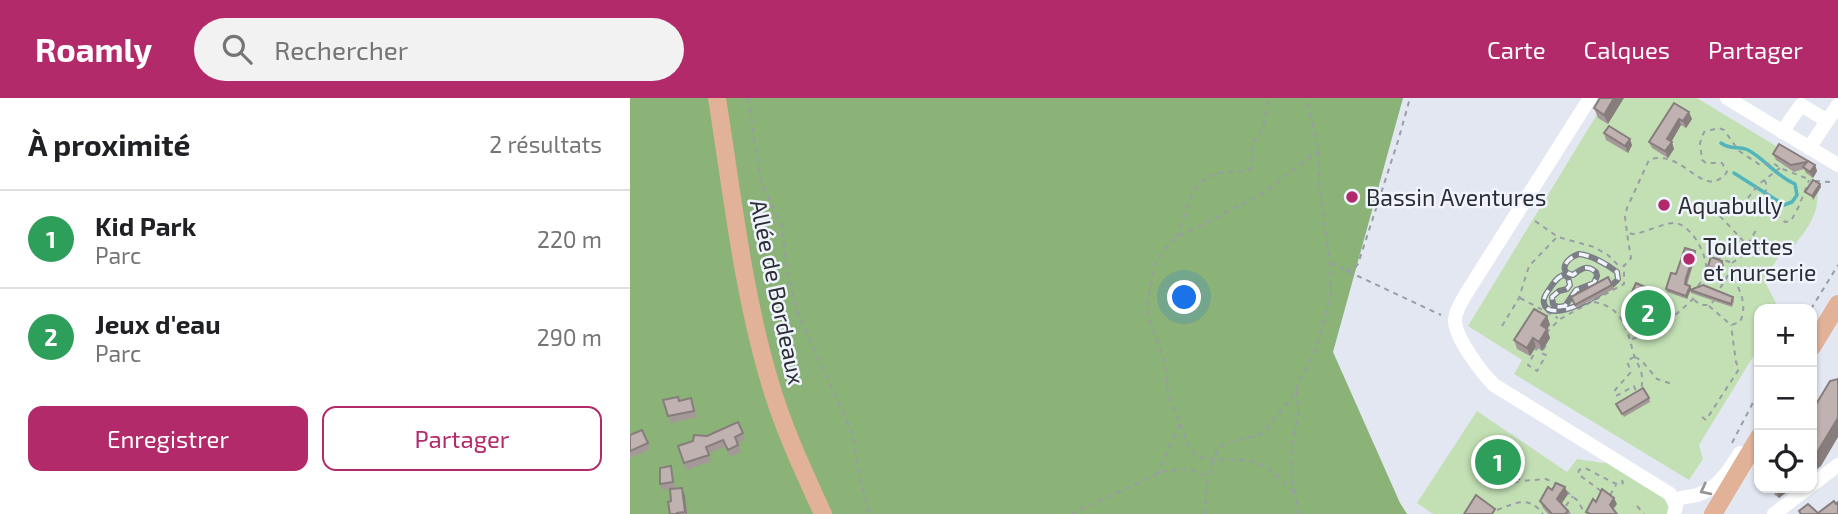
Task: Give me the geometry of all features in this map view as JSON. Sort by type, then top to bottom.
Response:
[{"type":"main road","name":"Allée de Bordeaux","points":[[717,98],[746,271],[767,372],[781,417],[825,514]]},
{"type":"main road","points":[[1817,339],[1838,304]]},
{"type":"main road","points":[[1713,514],[1754,443]]},
{"type":"street","points":[[1590,98],[1469,289],[1455,321],[1458,330],[1470,353],[1494,385],[1667,492],[1674,507],[1717,484],[1744,447],[1754,438]]},
{"type":"street","points":[[1729,99],[1838,165]]},
{"type":"street","points":[[1809,148],[1838,104]]},
{"type":"street","points":[[1782,132],[1801,105],[1826,120]]},
{"type":"street","points":[[1817,481],[1838,465]]},
{"type":"street","points":[[1774,514],[1801,493]]},
{"type":"path","points":[[748,98],[761,181],[782,226],[787,273],[797,310],[853,435],[859,475],[870,514]]},
{"type":"path","points":[[1177,238],[1200,181],[1216,173],[1242,172],[1252,167],[1252,143],[1259,137],[1264,126],[1268,98]]},
{"type":"path","points":[[1205,514],[1213,459],[1222,445],[1265,432],[1291,399],[1317,348],[1331,293],[1330,263],[1319,184],[1319,151],[1306,98]]},
{"type":"path","points":[[1346,271],[1359,264],[1410,98]]},
{"type":"path","points":[[1548,338],[1545,335],[1547,331],[1560,319],[1624,284],[1624,266],[1631,258],[1625,228],[1627,208],[1649,160],[1658,156],[1670,158],[1682,164],[1700,180],[1723,178],[1727,172],[1722,163],[1706,163],[1702,160],[1704,132],[1714,127],[1724,130],[1740,151],[1760,165],[1773,163],[1812,180],[1830,182]]},
{"type":"path","points":[[1293,492],[1276,472],[1256,461],[1197,457],[1187,443],[1168,394],[1162,349],[1148,316],[1147,304],[1155,264],[1177,238],[1260,195],[1319,151]]},
{"type":"path","points":[[1747,245],[1717,211],[1723,204],[1741,207],[1763,180],[1780,168]]},
{"type":"path","points":[[1763,180],[1766,183],[1766,207],[1785,222],[1791,221],[1812,180]]},
{"type":"path","points":[[1535,221],[1558,237],[1594,247],[1624,266]]},
{"type":"path","points":[[1627,233],[1642,233],[1673,222],[1683,225],[1692,234],[1705,257],[1706,272],[1693,299],[1650,334],[1632,339]]},
{"type":"path","points":[[1693,299],[1701,305],[1708,305],[1714,300],[1730,272],[1732,263],[1746,253],[1747,245],[1758,227]]},
{"type":"path","points":[[1502,326],[1519,298],[1529,265],[1558,237]]},
{"type":"path","points":[[1705,257],[1708,255],[1732,263]]},
{"type":"path","points":[[1330,263],[1455,321]]},
{"type":"path","points":[[1814,304],[1838,265]]},
{"type":"path","points":[[1730,272],[1741,293],[1745,311],[1740,322],[1731,325]]},
{"type":"path","points":[[1608,288],[1611,293]]},
{"type":"path","points":[[1519,298],[1560,319]]},
{"type":"path","points":[[1592,302],[1609,307],[1618,314],[1632,339],[1634,356],[1641,366],[1643,398]]},
{"type":"path","points":[[1575,311],[1574,308],[1580,304]]},
{"type":"path","points":[[1702,417],[1706,420],[1739,369],[1736,365],[1731,325],[1708,305]]},
{"type":"path","points":[[1541,342],[1528,365],[1537,371],[1546,355],[1541,353],[1545,344]]},
{"type":"path","points":[[1634,356],[1642,361],[1657,379],[1672,384]]},
{"type":"path","points":[[1634,356],[1627,361],[1631,372],[1615,390],[1616,396],[1634,386],[1638,399]]},
{"type":"path","points":[[1295,390],[1299,412],[1291,457],[1293,492],[1299,514]]},
{"type":"path","points":[[1637,394],[1641,391]]},
{"type":"path","points":[[1157,475],[1180,424]]},
{"type":"path","points":[[1487,450],[1503,468],[1522,481]]},
{"type":"path","points":[[1486,471],[1503,468]]},
{"type":"path","points":[[1610,500],[1612,498],[1582,478],[1578,474],[1579,470],[1585,468],[1617,484],[1623,484],[1621,477]]},
{"type":"path","points":[[1072,514],[1164,471],[1189,469],[1209,477]]},
{"type":"path","points":[[1504,485],[1550,480],[1573,496],[1584,512],[1580,514]]},
{"type":"path","points":[[1609,496],[1617,484]]},
{"type":"path","points":[[1570,514],[1563,506],[1573,496]]},
{"type":"path","points":[[1497,510],[1527,502],[1535,505],[1543,514]]},
{"type":"path","points":[[1637,506],[1644,514]]},
{"type":"green space","points":[[630,98],[1403,98],[1333,352],[1407,514],[630,514]]},
{"type":"green space","points":[[1607,98],[1697,98],[1817,171],[1813,176],[1815,184],[1821,187],[1814,215],[1789,253],[1781,253],[1764,280],[1776,304],[1754,304],[1754,355],[1699,445],[1703,459],[1689,480],[1514,374],[1522,360],[1468,326]]},
{"type":"green space","points":[[1477,411],[1567,472],[1577,459],[1603,463],[1609,460],[1666,498],[1670,506],[1668,514],[1433,514],[1417,503]]},
{"type":"building","points":[[1600,98],[1614,98],[1604,115],[1594,108]]},
{"type":"building","points":[[1674,103],[1689,112],[1683,121],[1679,119],[1667,139],[1672,142],[1665,151],[1649,142]]},
{"type":"building","points":[[1609,126],[1630,139],[1625,146],[1604,133]]},
{"type":"building","points":[[1779,144],[1815,165],[1810,172],[1803,167],[1807,162],[1791,165],[1773,154]]},
{"type":"building","points":[[1813,180],[1820,184],[1812,196],[1805,192]]},
{"type":"building","points":[[1685,248],[1695,251],[1686,278],[1685,284],[1690,286],[1686,296],[1666,289],[1671,273],[1676,274]]},
{"type":"building","points":[[1711,257],[1722,261],[1719,270],[1708,266]]},
{"type":"building","points":[[1608,277],[1612,285],[1575,305],[1571,297]]},
{"type":"building","points":[[1636,283],[1650,289],[1647,298],[1632,292]]},
{"type":"building","points":[[1703,285],[1733,297],[1731,304],[1690,290]]},
{"type":"building","points":[[1534,309],[1547,316],[1541,325],[1547,329],[1539,342],[1533,338],[1527,348],[1514,340]]},
{"type":"building","points":[[1838,379],[1838,418],[1817,452],[1817,403],[1830,381]]},
{"type":"building","points":[[1643,388],[1649,398],[1622,414],[1616,404]]},
{"type":"building","points":[[678,397],[679,401],[691,398],[694,411],[668,416],[663,400]]},
{"type":"building","points":[[738,422],[743,433],[735,437],[738,445],[728,450],[723,440],[706,447],[709,455],[684,463],[678,446],[693,441],[694,435],[707,436]]},
{"type":"building","points":[[642,430],[648,443],[630,451],[630,435]]},
{"type":"building","points":[[671,466],[673,482],[660,484],[660,468]]},
{"type":"building","points":[[1556,483],[1565,487],[1557,499],[1568,511],[1565,514],[1552,514],[1540,501],[1548,487],[1552,490]]},
{"type":"building","points":[[682,488],[685,512],[670,514],[670,489]]},
{"type":"building","points":[[1602,489],[1614,498],[1610,505],[1617,514],[1586,512],[1593,499],[1596,502]]},
{"type":"building","points":[[1476,495],[1495,509],[1492,514],[1464,514]]},
{"type":"building","points":[[1834,501],[1836,504],[1838,502],[1838,514],[1801,514],[1799,511],[1808,504],[1818,513]]},
{"type":"waterway","points":[[1721,143],[1754,154],[1795,184],[1797,195],[1792,202],[1784,205],[1734,173]]},
{"type":"railway","points":[[1579,254],[1609,266],[1617,272],[1618,279],[1583,303],[1571,308],[1551,310],[1545,306],[1544,298],[1561,276],[1568,277],[1570,285],[1552,297],[1553,304],[1557,307],[1565,306],[1576,290],[1594,283],[1596,272],[1589,268],[1573,275],[1565,270],[1568,261],[1579,254]]},
{"type":"place","name":"Bassin Aventures","points":[[1352,197]]},
{"type":"place","name":"Aquabully","points":[[1664,205]]},
{"type":"place","name":"Toilettes et nurserie","points":[[1689,259]]},
{"type":"place","name":"Jeux d'eau","points":[[1648,313]]},
{"type":"place","name":"Kid Park","points":[[1498,462]]}]
